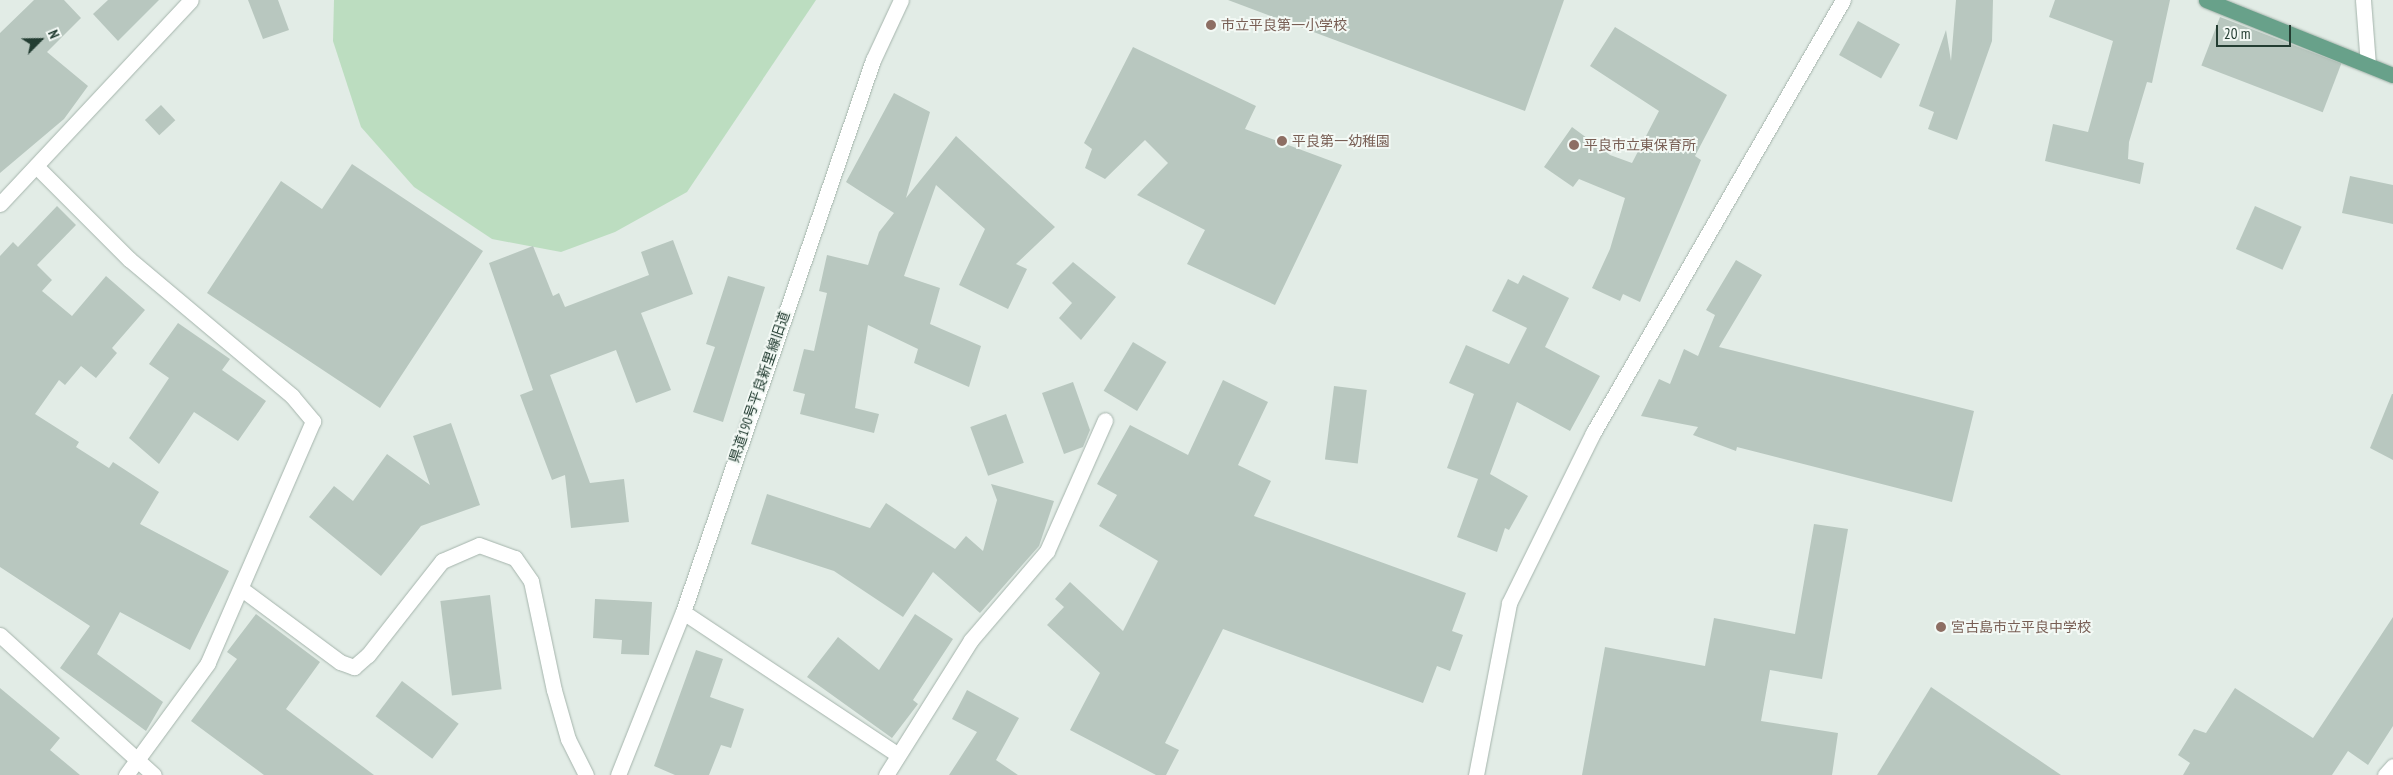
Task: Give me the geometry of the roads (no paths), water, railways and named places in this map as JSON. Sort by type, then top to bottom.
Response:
[{"type":"main road","points":[[2206,0],[2393,76]]},
{"type":"street","points":[[0,204],[191,0]]},
{"type":"street","name":"県道190号平良新里線旧道","points":[[618,775],[683,612],[873,60],[901,0]]},
{"type":"street","points":[[1476,775],[1510,603],[1594,433],[1843,0]]},
{"type":"street","points":[[2363,0],[2368,65]]},
{"type":"street","points":[[36,166],[129,259],[292,396],[313,421],[243,590],[208,663],[126,775]]},
{"type":"street","points":[[886,775],[971,640],[1047,551],[1105,420]]},
{"type":"street","points":[[243,590],[340,662],[354,667],[368,655],[442,561],[479,545],[515,558],[531,581],[554,690],[568,739],[586,775]]},
{"type":"street","points":[[683,612],[898,756]]},
{"type":"street","points":[[0,635],[154,775]]},
{"type":"street","points":[[2385,775],[2393,766]]},
{"type":"place","name":"市立平良第一小学校","points":[[1211,25]]},
{"type":"place","name":"平良第一幼稚園","points":[[1282,141]]},
{"type":"place","name":"平良市立東保育所","points":[[1574,145]]},
{"type":"place","name":"宮古島市立平良中学校","points":[[1941,627]]}]
